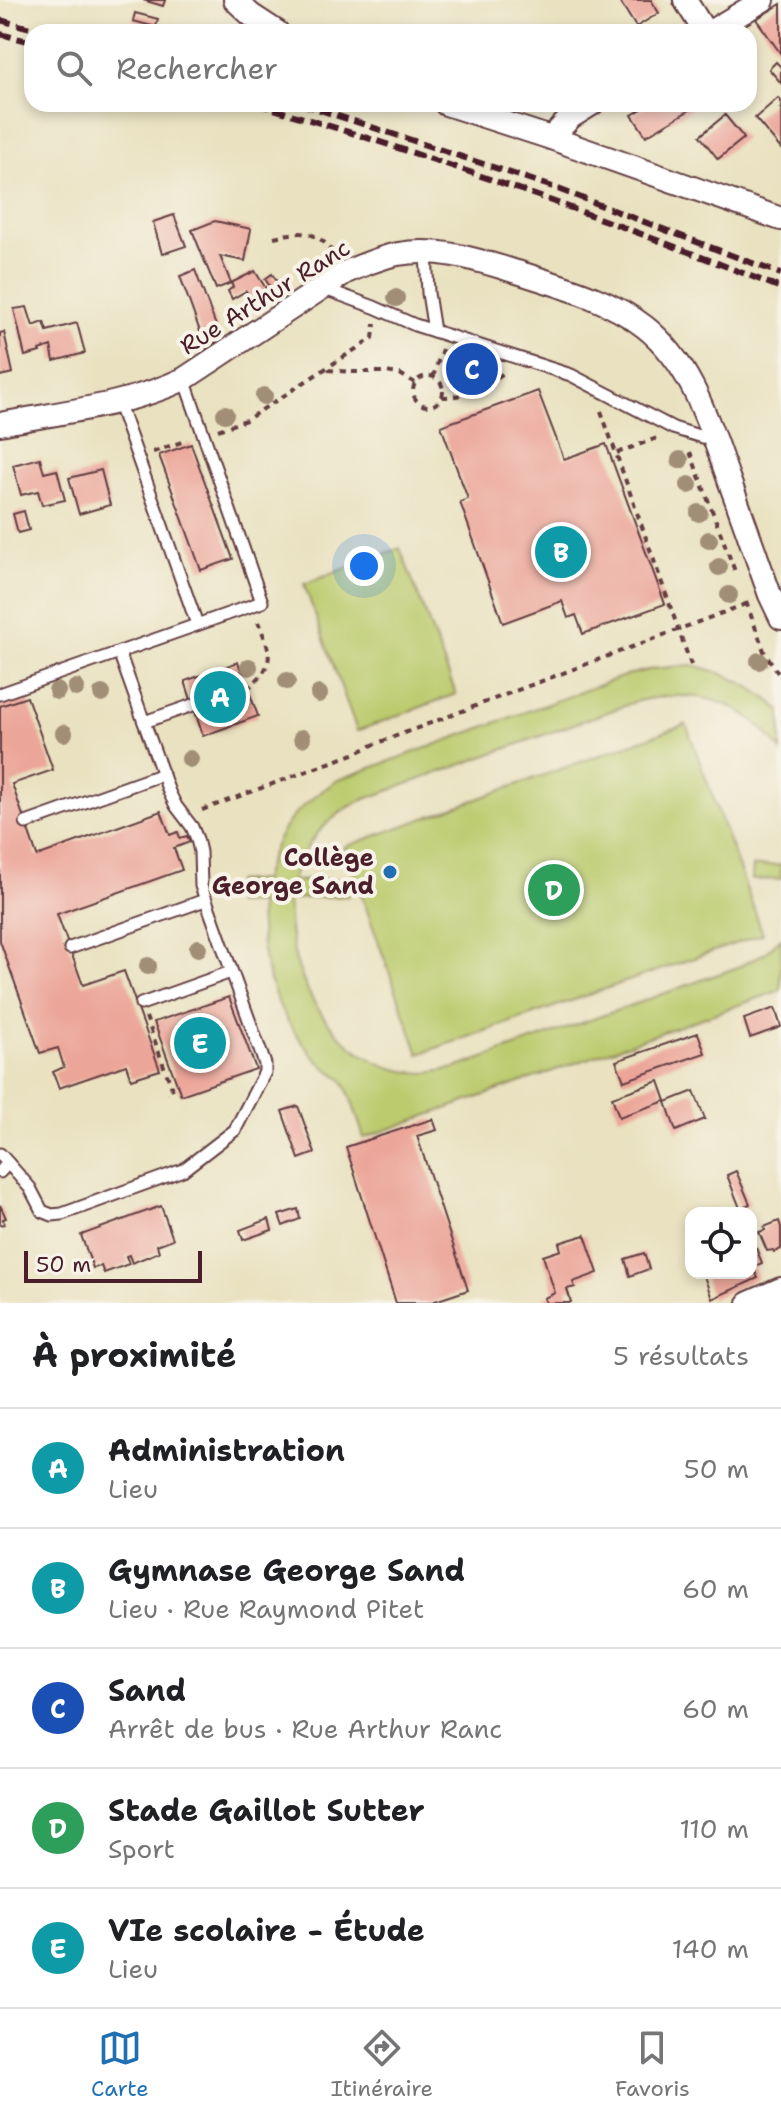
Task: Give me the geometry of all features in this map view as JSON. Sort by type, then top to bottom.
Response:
[{"type":"street","points":[[235,0],[265,24]]},
{"type":"street","points":[[685,0],[702,24]]},
{"type":"street","points":[[721,24],[763,0]]},
{"type":"street","points":[[471,112],[781,219]]},
{"type":"street","points":[[551,138],[579,112]]},
{"type":"street","name":"Rue Arthur Ranc","points":[[0,424],[118,402],[160,390],[184,379],[346,272],[396,254],[426,252],[476,259],[580,293],[612,307],[646,328],[679,362],[699,398],[781,618]]},
{"type":"street","points":[[749,1303],[781,1289]]},
{"type":"lane","points":[[426,252],[434,331]]},
{"type":"lane","points":[[322,288],[415,325],[571,375],[673,428],[715,441]]},
{"type":"lane","points":[[0,694],[262,602],[184,379]]},
{"type":"lane","points":[[118,402],[197,624]]},
{"type":"lane","points":[[3,1163],[30,1188],[42,1211],[52,1215],[62,1214],[183,1170],[235,1130],[265,1072],[265,1064],[205,900],[199,876],[197,839],[176,806],[119,652]]},
{"type":"lane","points":[[144,722],[193,705]]},
{"type":"lane","points":[[26,823],[163,774]]},
{"type":"lane","points":[[70,948],[205,900]]},
{"type":"lane","points":[[141,1004],[231,972]]},
{"type":"path","points":[[274,237],[297,232],[315,235],[326,244],[346,272]]},
{"type":"path","points":[[137,457],[246,420],[373,338],[374,307]]},
{"type":"path","points":[[433,377],[446,335]]},
{"type":"path","points":[[441,352],[454,356]]},
{"type":"path","points":[[442,397],[470,394],[522,359]]},
{"type":"path","points":[[492,368],[518,376]]},
{"type":"path","points":[[325,369],[400,374],[415,383]]},
{"type":"path","points":[[423,377],[433,377],[443,387],[442,397],[436,405],[421,405],[413,393],[415,383],[423,377]]},
{"type":"path","points":[[611,412],[599,406],[691,665]]},
{"type":"path","points":[[617,453],[659,438],[646,430]]},
{"type":"path","points":[[686,447],[693,456],[736,574]]},
{"type":"path","points":[[741,588],[764,651],[781,678]]},
{"type":"path","points":[[185,817],[770,595]]},
{"type":"path","points":[[247,689],[262,676],[269,661],[268,645],[250,606]]},
{"type":"path","points":[[141,1004],[173,1091],[168,1093]]},
{"type":"green space","points":[[400,548],[456,694],[357,731],[304,584]]},
{"type":"green space","points":[[691,665],[739,681],[781,711],[781,751],[752,719],[736,709],[700,697],[659,697],[638,701],[360,801],[337,815],[317,834],[296,868],[292,881],[348,879],[348,896],[288,899],[294,953],[314,1003],[343,1039],[381,1064],[402,1071],[426,1073],[456,1068],[738,967],[765,953],[781,938],[781,990],[364,1138],[345,1084],[311,1053],[284,1015],[265,961],[259,903],[236,904],[236,882],[263,880],[274,847],[289,822],[309,801],[338,780],[627,675]]},
{"type":"green space","points":[[686,724],[763,934],[419,1054],[344,847]]},
{"type":"green space","points":[[781,865],[781,879],[752,880],[753,866]]},
{"type":"building","points":[[143,0],[165,0],[163,6]]},
{"type":"building","points":[[619,0],[651,0],[659,13],[641,24],[634,24]]},
{"type":"building","points":[[781,4],[781,54],[756,19]]},
{"type":"building","points":[[135,13],[158,19],[157,24],[133,21]]},
{"type":"building","points":[[776,62],[781,67],[781,83],[769,69]]},
{"type":"building","points":[[778,98],[781,101],[781,149],[755,118]]},
{"type":"building","points":[[637,112],[687,112],[646,136],[632,115]]},
{"type":"building","points":[[725,115],[744,138],[718,159],[700,136]]},
{"type":"building","points":[[174,215],[186,246],[162,254],[153,222]]},
{"type":"building","points":[[215,221],[251,229],[245,261],[220,256],[231,283],[216,289],[192,230]]},
{"type":"building","points":[[195,270],[221,339],[206,348],[180,276]]},
{"type":"building","points":[[255,271],[270,295],[261,300],[258,296],[252,299],[246,291],[232,299],[228,291],[233,287],[231,283]]},
{"type":"building","points":[[272,274],[278,283],[271,288],[265,279]]},
{"type":"building","points":[[27,307],[33,326],[44,322],[47,331],[77,323],[85,353],[54,361],[51,346],[25,356],[14,309]]},
{"type":"building","points":[[4,332],[13,373],[0,376],[0,333]]},
{"type":"building","points":[[538,391],[564,459],[606,444],[665,604],[583,634],[576,615],[568,618],[562,601],[503,623],[460,502],[468,499],[441,426]]},
{"type":"building","points":[[191,444],[233,559],[201,570],[159,455]]},
{"type":"building","points":[[40,458],[44,473],[57,470],[65,500],[42,505],[38,491],[21,495],[13,465]]},
{"type":"building","points":[[101,470],[110,505],[79,514],[69,478]]},
{"type":"building","points":[[24,511],[29,530],[18,533],[13,514]]},
{"type":"building","points":[[238,662],[258,716],[203,736],[185,681]]},
{"type":"building","points":[[27,697],[53,770],[12,784],[37,856],[161,811],[170,835],[178,832],[180,838],[187,836],[190,842],[174,848],[182,870],[57,914],[83,985],[124,971],[160,1070],[131,1079],[126,1065],[59,1088],[53,1072],[64,1067],[58,1048],[40,1053],[0,941],[0,706]]},
{"type":"building","points":[[229,997],[256,1069],[181,1095],[154,1022]]},
{"type":"building","points":[[775,1008],[781,1027],[750,1038],[744,1019]]},
{"type":"building","points":[[698,1033],[705,1053],[624,1081],[616,1061]]},
{"type":"building","points":[[659,1081],[666,1101],[619,1117],[612,1097]]},
{"type":"building","points":[[694,1091],[705,1119],[676,1131],[666,1102]]},
{"type":"building","points":[[298,1106],[315,1153],[299,1159],[282,1111]]},
{"type":"building","points":[[433,1119],[437,1130],[417,1136],[468,1290],[429,1303],[396,1303],[346,1147]]},
{"type":"building","points":[[736,1171],[750,1204],[740,1207],[727,1175]]},
{"type":"building","points":[[0,1205],[6,1218],[0,1225]]},
{"type":"building","points":[[161,1206],[173,1239],[157,1245],[159,1252],[132,1263],[129,1255],[126,1256],[129,1264],[104,1273],[101,1266],[93,1268],[81,1235]]},
{"type":"building","points":[[298,1209],[300,1219],[283,1226],[279,1215]]},
{"type":"building","points":[[269,1219],[272,1230],[243,1240],[240,1230]]},
{"type":"building","points":[[779,1221],[781,1249],[767,1251],[759,1232]]},
{"type":"building","points":[[585,1235],[598,1273],[573,1282],[575,1287],[567,1289],[571,1302],[546,1303],[544,1298],[555,1293],[543,1256],[561,1250],[559,1243]]},
{"type":"building","points":[[644,1253],[649,1269],[630,1276],[625,1259]]},
{"type":"building","points":[[705,1279],[756,1279],[712,1299]]},
{"type":"railway","points":[[0,20],[24,26]]},
{"type":"railway","points":[[0,34],[24,40]]},
{"type":"railway","points":[[283,112],[521,190],[781,288]]},
{"type":"railway","points":[[326,112],[550,186],[781,274]]},
{"type":"place","name":"Sand","points":[[472,369]]},
{"type":"place","name":"Gymnase George Sand","points":[[561,552]]},
{"type":"place","name":"Administration","points":[[220,697]]},
{"type":"place","name":"Collège George Sand","points":[[390,872]]},
{"type":"place","name":"Stade Gaillot Sutter","points":[[554,890]]},
{"type":"place","name":"VIe scolaire - Étude","points":[[200,1043]]}]
